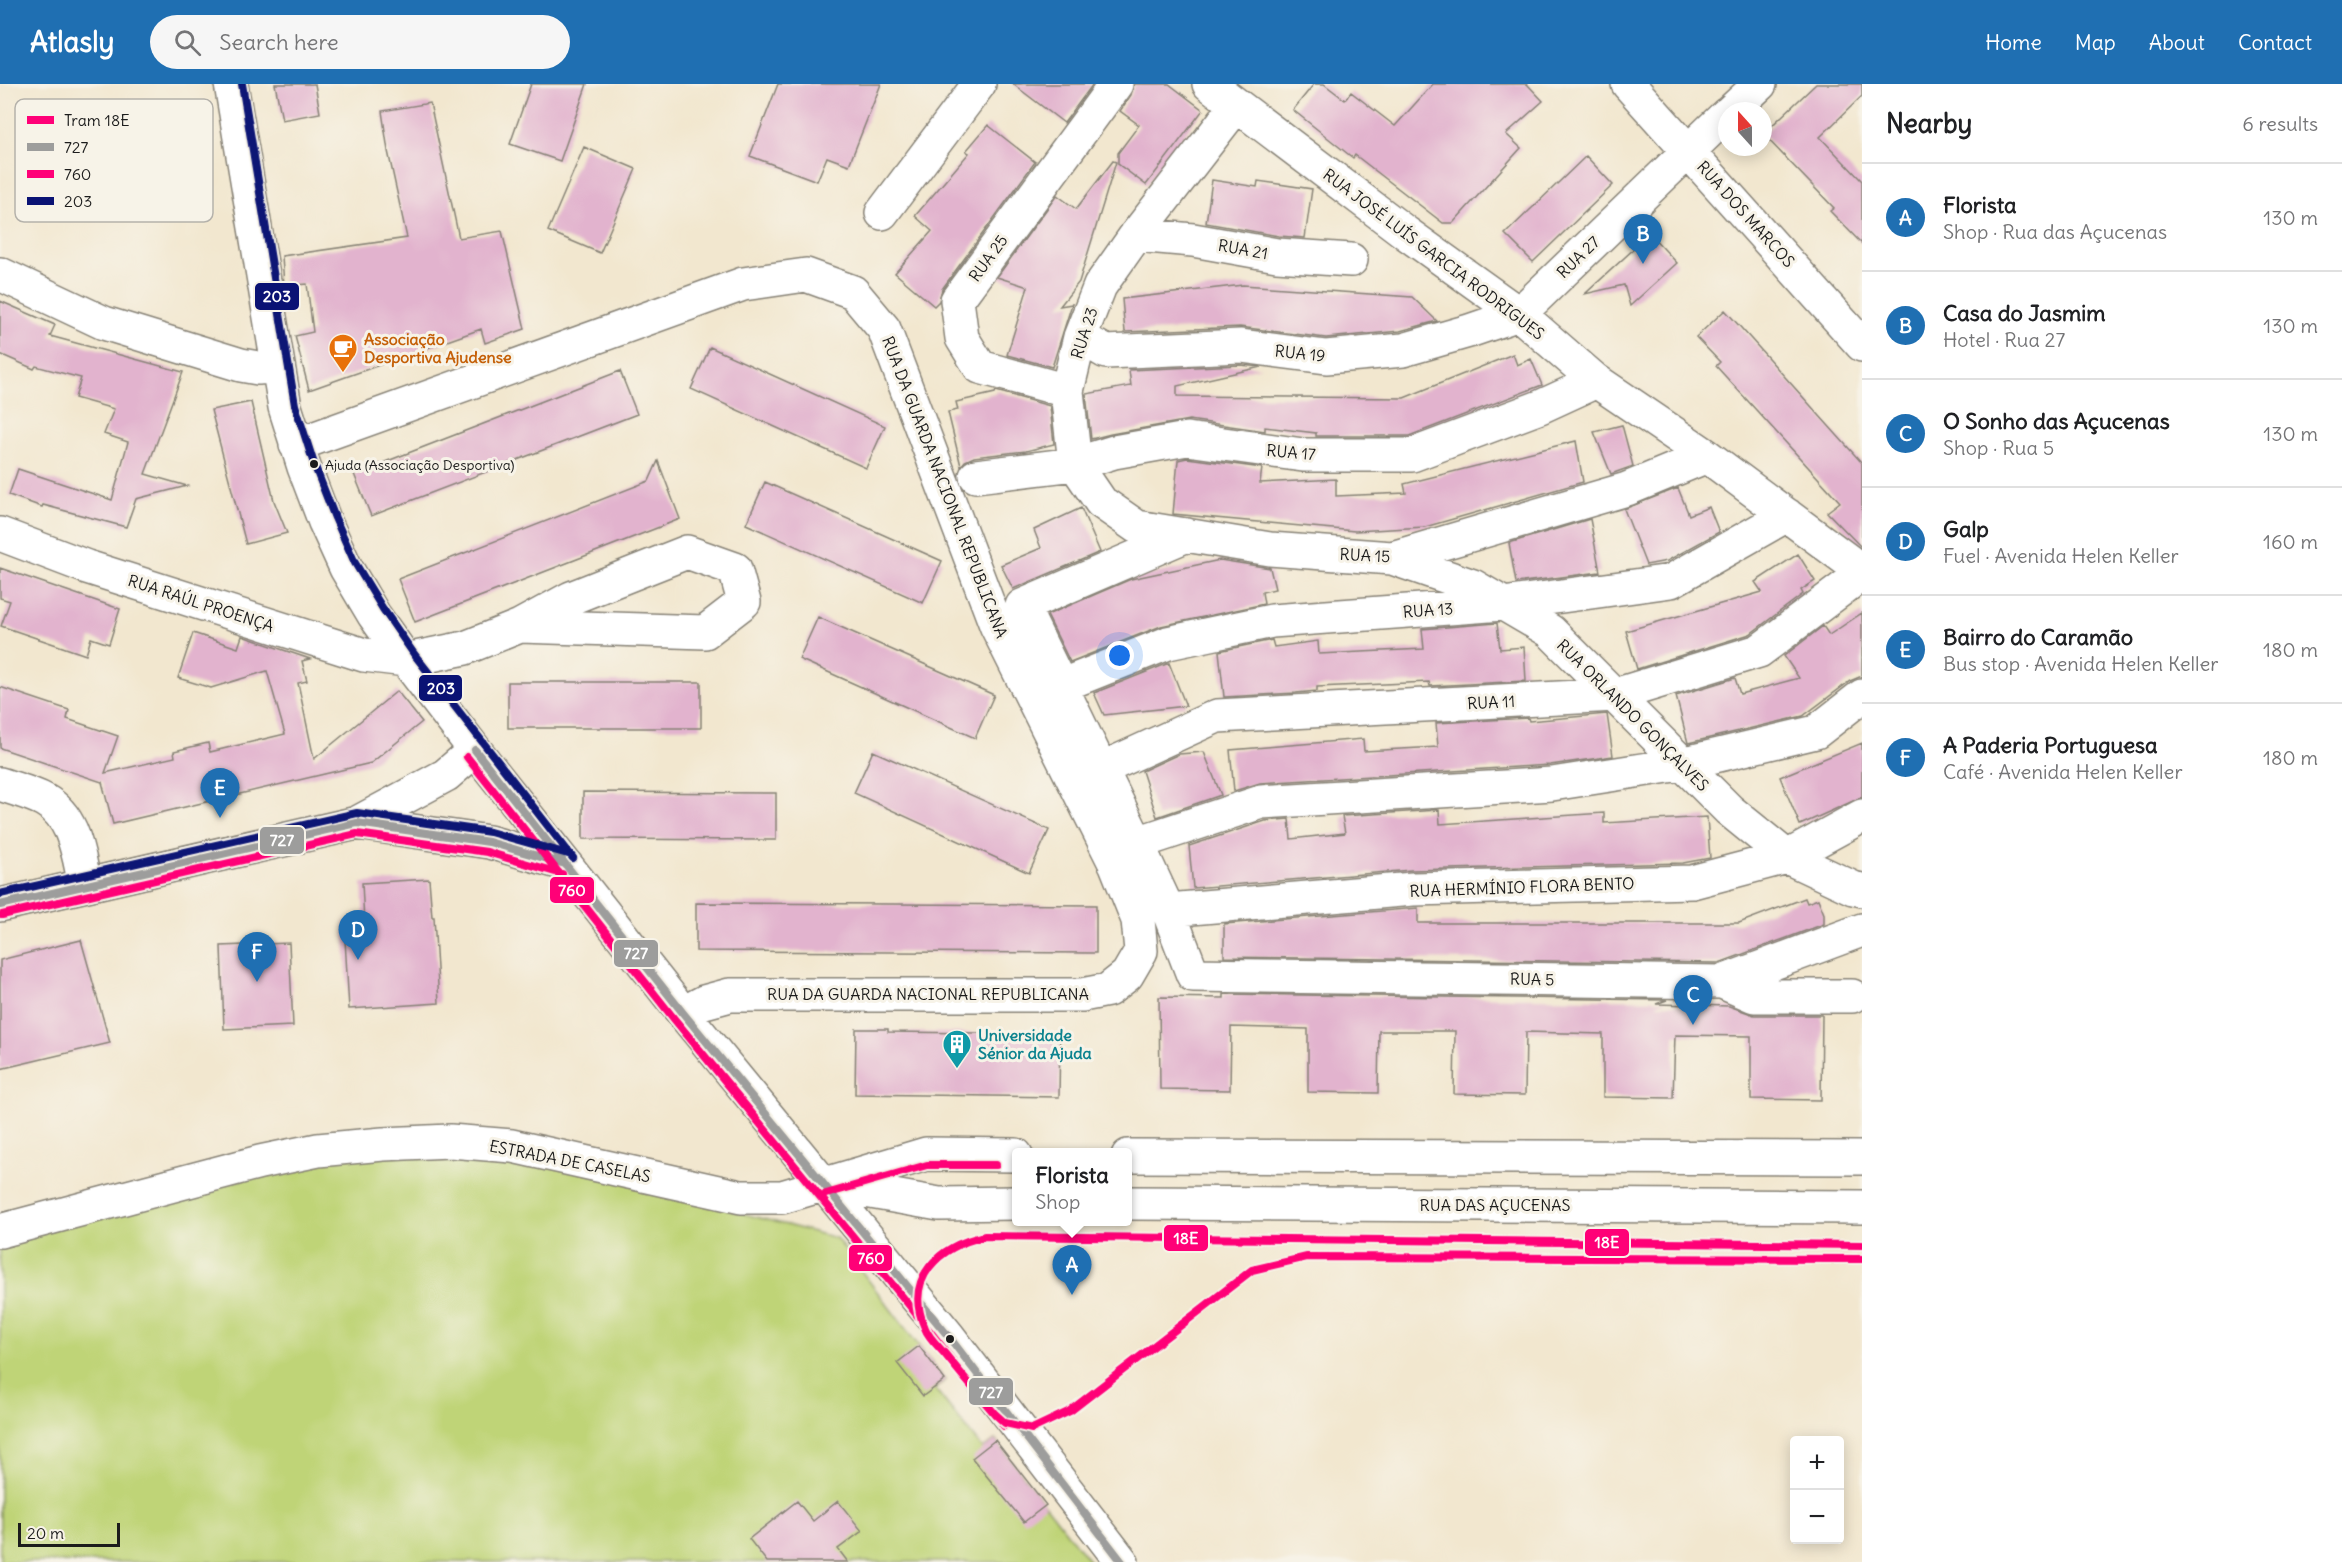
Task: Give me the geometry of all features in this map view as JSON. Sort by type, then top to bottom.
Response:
[{"type":"street","points":[[231,84],[285,407],[296,446],[325,522],[346,568],[374,615],[475,750],[565,864],[683,1013],[943,1330],[1122,1562]]},
{"type":"street","points":[[882,213],[979,84]]},
{"type":"street","name":"RUA 25","points":[[1067,391],[980,367],[962,338],[957,300],[1116,84]]},
{"type":"street","name":"RUA JOSÉ LUÍS GARCIA RODRIGUES","points":[[1209,84],[1406,233],[1519,314],[1595,380],[1707,456],[1862,573]]},
{"type":"street","name":"RUA DOS MARCOS","points":[[1628,84],[1689,149],[1862,345]]},
{"type":"street","points":[[1741,102],[1760,84]]},
{"type":"street","name":"RUA 23","points":[[1187,535],[1137,527],[1101,502],[1075,464],[1067,391],[1080,337],[1100,286],[1136,235],[1236,106]]},
{"type":"street","name":"RUA 27","points":[[1519,314],[1718,122]]},
{"type":"street","name":"RUA 21","points":[[1136,235],[1192,240],[1277,255],[1351,260]]},
{"type":"street","points":[[0,274],[104,323],[241,365],[258,368],[278,366]]},
{"type":"street","name":"RUA DA GUARDA NACIONAL REPUBLICANA","points":[[296,446],[743,284],[806,275],[853,292],[884,329],[996,625],[1116,865],[1138,921],[1141,951],[1127,975],[1114,985],[1107,990],[1082,995],[730,995],[704,1002],[683,1013]]},
{"type":"street","name":"RUA 19","points":[[1080,337],[1106,352],[1241,346],[1326,357],[1403,350],[1519,314]]},
{"type":"street","name":"RUA 17","points":[[976,476],[1075,464],[1114,452],[1187,439],[1302,455],[1412,455],[1540,407],[1595,380]]},
{"type":"street","name":"RUA 15","points":[[1187,535],[1270,549],[1392,558],[1627,489],[1707,456]]},
{"type":"street","name":"RUA 13","points":[[1060,686],[1168,643],[1272,621],[1503,604],[1671,581],[1787,515]]},
{"type":"street","name":"RUA RAÚL PROENÇA","points":[[0,534],[87,567],[353,652],[406,660]]},
{"type":"street","points":[[1168,910],[1022,606],[1187,535]]},
{"type":"street","points":[[406,660],[465,648],[520,626],[571,598],[687,552],[735,569],[744,602],[705,632],[520,626]]},
{"type":"street","name":"RUA ORLANDO GONÇALVES","points":[[1392,558],[1473,586],[1550,631],[1729,810],[1787,857],[1852,888],[1862,890]]},
{"type":"street","name":"RUA 11","points":[[1101,769],[1217,716],[1615,695],[1759,651],[1862,573]]},
{"type":"street","points":[[1137,843],[1260,802],[1552,784],[1681,764],[1816,732],[1862,696]]},
{"type":"street","points":[[0,905],[357,823],[446,775],[475,750]]},
{"type":"street","points":[[0,784],[43,800],[58,810],[71,827],[85,885]]},
{"type":"street","name":"RUA HERMÍNIO FLORA BENTO","points":[[1168,910],[1413,890],[1692,882],[1787,857],[1862,816]]},
{"type":"street","points":[[357,823],[489,842],[565,864]]},
{"type":"street","name":"RUA 5","points":[[1168,910],[1193,975],[1722,982],[1862,930]]},
{"type":"street","points":[[1722,982],[1754,996],[1852,996]]},
{"type":"street","name":"ESTRADA DE CASELAS","points":[[0,1231],[260,1162],[318,1150],[383,1144],[450,1141],[512,1146],[741,1197],[782,1197],[823,1184]]},
{"type":"street","points":[[823,1184],[926,1154],[1012,1155]]},
{"type":"street","points":[[1132,1156],[1862,1158]]},
{"type":"street","points":[[823,1184],[939,1204],[1012,1203]]},
{"type":"street","name":"RUA DAS AÇUCENAS","points":[[1132,1203],[1862,1207]]},
{"type":"green space","points":[[338,1154],[524,1156],[836,1238],[945,1380],[935,1389],[983,1449],[995,1440],[1090,1562],[0,1562],[0,1243]]},
{"type":"building","points":[[275,84],[315,84],[320,113],[282,120]]},
{"type":"building","points":[[531,84],[587,84],[560,161],[510,144]]},
{"type":"building","points":[[778,84],[881,84],[849,165],[827,157],[817,181],[750,156]]},
{"type":"building","points":[[1013,84],[1093,84],[1064,123]]},
{"type":"building","points":[[1134,84],[1169,84],[1203,110],[1146,185],[1118,164],[1118,153],[1139,125],[1120,111],[1131,95]]},
{"type":"building","points":[[1314,84],[1324,84],[1345,100],[1351,92],[1395,126],[1433,84],[1527,84],[1543,101],[1506,134],[1521,148],[1453,223],[1443,223],[1355,155],[1353,158],[1293,110]]},
{"type":"building","points":[[1816,84],[1862,84],[1862,96],[1820,137],[1862,181],[1862,244],[1830,211],[1834,208],[1772,143],[1772,126]]},
{"type":"building","points":[[430,103],[459,238],[502,231],[525,329],[485,343],[481,329],[309,390],[295,336],[313,332],[307,284],[284,286],[282,256],[407,238],[388,151],[382,111]]},
{"type":"building","points":[[988,125],[1035,162],[942,289],[939,301],[934,306],[895,273],[932,231],[915,216],[969,153],[966,151]]},
{"type":"building","points":[[584,147],[636,169],[600,253],[548,231]]},
{"type":"building","points":[[1586,156],[1613,185],[1533,262],[1505,234]]},
{"type":"building","points":[[1113,161],[1116,162],[1079,282],[1060,306],[1072,304],[1052,367],[1007,355],[1028,287],[997,277],[1057,195],[1076,209]]},
{"type":"building","points":[[1212,180],[1257,187],[1258,181],[1312,189],[1305,238],[1279,236],[1206,223]]},
{"type":"building","points":[[1650,234],[1677,263],[1630,306],[1624,285],[1585,294]]},
{"type":"building","points":[[1243,285],[1412,297],[1437,321],[1400,331],[1326,338],[1240,327],[1125,332],[1122,299]]},
{"type":"building","points":[[0,301],[55,325],[50,336],[183,372],[145,474],[187,486],[136,499],[126,527],[43,505],[42,507],[9,495],[18,469],[112,500],[128,442],[104,434],[114,409],[75,398],[81,378],[36,366],[34,369],[0,354]]},
{"type":"building","points":[[1725,310],[1862,463],[1862,548],[1827,512],[1840,502],[1716,366],[1720,362],[1696,337]]},
{"type":"building","points":[[710,347],[885,426],[866,468],[691,389]]},
{"type":"building","points":[[1513,354],[1517,365],[1531,359],[1542,385],[1409,436],[1316,436],[1316,433],[1265,427],[1265,431],[1189,420],[1091,439],[1086,394],[1131,386],[1129,370],[1240,365],[1261,367],[1177,386],[1177,396],[1404,398]]},
{"type":"building","points":[[620,371],[637,414],[371,516],[354,474]]},
{"type":"building","points":[[996,391],[1050,406],[1054,444],[1026,451],[974,457],[965,461],[961,466],[948,412],[958,410],[956,402]]},
{"type":"building","points":[[251,402],[274,501],[287,533],[246,544],[211,410]]},
{"type":"building","points":[[1622,425],[1633,466],[1611,474],[1594,432]]},
{"type":"building","points":[[1576,441],[1583,482],[1425,527],[1355,531],[1173,514],[1178,460],[1187,458],[1262,468],[1260,483],[1336,479],[1336,496],[1406,493],[1404,484]]},
{"type":"building","points":[[658,461],[680,519],[415,622],[398,579],[649,481]]},
{"type":"building","points":[[765,482],[942,561],[923,603],[746,524]]},
{"type":"building","points":[[1678,488],[1689,515],[1709,507],[1719,532],[1667,561],[1646,565],[1624,509]]},
{"type":"building","points":[[1081,508],[1100,552],[1013,589],[1001,565],[1041,548],[1034,530]]},
{"type":"building","points":[[1590,519],[1600,572],[1516,583],[1509,543]]},
{"type":"building","points":[[1798,554],[1815,581],[1801,590],[1803,594],[1750,634],[1637,669],[1626,631],[1762,592],[1755,582]]},
{"type":"building","points":[[1220,560],[1270,568],[1275,589],[1262,592],[1264,604],[1161,626],[1070,662],[1047,615],[1131,579]]},
{"type":"building","points":[[0,568],[120,609],[109,644],[91,638],[86,655],[1,626],[10,601],[0,598]]},
{"type":"building","points":[[1862,613],[1862,676],[1850,681],[1803,716],[1688,743],[1676,696],[1735,678],[1740,694],[1799,678],[1784,656],[1823,626],[1829,635]]},
{"type":"building","points":[[818,617],[994,695],[975,738],[799,659]]},
{"type":"building","points":[[1497,623],[1500,649],[1524,647],[1526,681],[1430,686],[1429,682],[1317,687],[1317,691],[1224,697],[1219,651],[1272,640],[1274,647],[1318,641],[1319,654],[1424,649],[1422,629]]},
{"type":"building","points":[[193,633],[238,648],[242,636],[310,659],[302,661],[307,681],[298,683],[314,759],[397,691],[422,722],[371,763],[113,824],[102,782],[0,748],[0,687],[69,710],[67,719],[118,736],[105,773],[175,757],[174,751],[208,743],[210,752],[285,734],[267,671],[211,688],[178,678]]},
{"type":"building","points":[[1169,663],[1186,706],[1104,715],[1094,693]]},
{"type":"building","points":[[508,682],[701,682],[701,728],[508,728]]},
{"type":"building","points":[[1607,714],[1613,756],[1550,765],[1260,783],[1234,791],[1230,750],[1363,739],[1364,751],[1438,747],[1436,723],[1528,718],[1529,721]]},
{"type":"building","points":[[1862,743],[1862,797],[1800,825],[1780,777]]},
{"type":"building","points":[[873,751],[1049,830],[1029,873],[854,793]]},
{"type":"building","points":[[1204,752],[1221,795],[1157,817],[1142,771],[1179,754]]},
{"type":"building","points":[[583,792],[776,793],[776,840],[583,839]]},
{"type":"building","points":[[1439,810],[1440,824],[1604,813],[1604,823],[1707,817],[1710,858],[1683,863],[1411,870],[1193,888],[1189,846],[1265,821],[1289,819],[1291,839],[1345,833],[1342,816]]},
{"type":"building","points":[[429,879],[432,917],[434,917],[439,1003],[349,1009],[344,922],[364,921],[362,883]]},
{"type":"building","points":[[1805,898],[1807,903],[1818,899],[1824,914],[1824,924],[1719,963],[1224,957],[1224,924],[1418,908],[1418,923],[1739,923]]},
{"type":"building","points":[[696,903],[1096,905],[1096,953],[696,951]]},
{"type":"building","points":[[81,940],[110,1043],[0,1069],[0,960]]},
{"type":"building","points":[[289,943],[293,1026],[224,1029],[221,946]]},
{"type":"building","points":[[1224,994],[1667,1000],[1656,1004],[1729,1006],[1754,1015],[1822,1015],[1821,1100],[1751,1099],[1751,1036],[1675,1035],[1673,1098],[1603,1097],[1603,1034],[1526,1032],[1525,1095],[1454,1094],[1455,1031],[1379,1031],[1378,1093],[1308,1092],[1308,1029],[1231,1027],[1230,1090],[1160,1089],[1159,997],[1224,998]]},
{"type":"building","name":"Universidade Sénior da Ajuda","points":[[856,1029],[888,1029],[888,1032],[1060,1034],[1059,1097],[855,1094]]},
{"type":"building","points":[[919,1346],[945,1380],[923,1396],[897,1363]]},
{"type":"building","points":[[995,1440],[1046,1505],[1024,1522],[972,1458]]},
{"type":"building","points":[[797,1501],[813,1521],[838,1501],[862,1531],[838,1549],[848,1562],[767,1562],[749,1539]]},
{"type":"tram line","name":"18E","points":[[1862,1245],[985,1236],[953,1248],[940,1256],[930,1267],[922,1280],[919,1310],[926,1331],[933,1341],[995,1414],[1005,1423],[1032,1429],[1070,1411],[1252,1270],[1307,1257],[1862,1259]]},
{"type":"transit line","name":"203","points":[[242,84],[295,405],[335,518],[355,563],[414,654],[573,858]]},
{"type":"transit line","name":"727","points":[[475,750],[683,1013],[949,1337],[1122,1562]]},
{"type":"transit line","name":"760","points":[[467,757],[675,1020],[910,1306],[1004,1426]]},
{"type":"transit line","name":"203","points":[[0,894],[357,813],[490,832],[568,854]]},
{"type":"transit line","name":"727","points":[[0,905],[357,823],[489,842],[565,864]]},
{"type":"transit line","name":"760","points":[[2,915],[357,834],[487,852],[562,874]]},
{"type":"transit line","name":"760","points":[[826,1194],[927,1165],[996,1165]]},
{"type":"place","name":"Casa do Jasmim","points":[[1643,264]]},
{"type":"place","name":"Associação Desportiva Ajudense","points":[[343,374]]},
{"type":"place","name":"Ajuda (Associação Desportiva)","points":[[314,464]]},
{"type":"place","name":"Bairro do Caramão","points":[[220,818]]},
{"type":"place","name":"Galp","points":[[358,960]]},
{"type":"place","name":"A Paderia Portuguesa","points":[[257,982]]},
{"type":"place","name":"O Sonho das Açucenas","points":[[1693,1025]]},
{"type":"place","name":"Universidade Sénior da Ajuda","points":[[957,1070]]},
{"type":"place","name":"Florista","points":[[1072,1295]]}]
